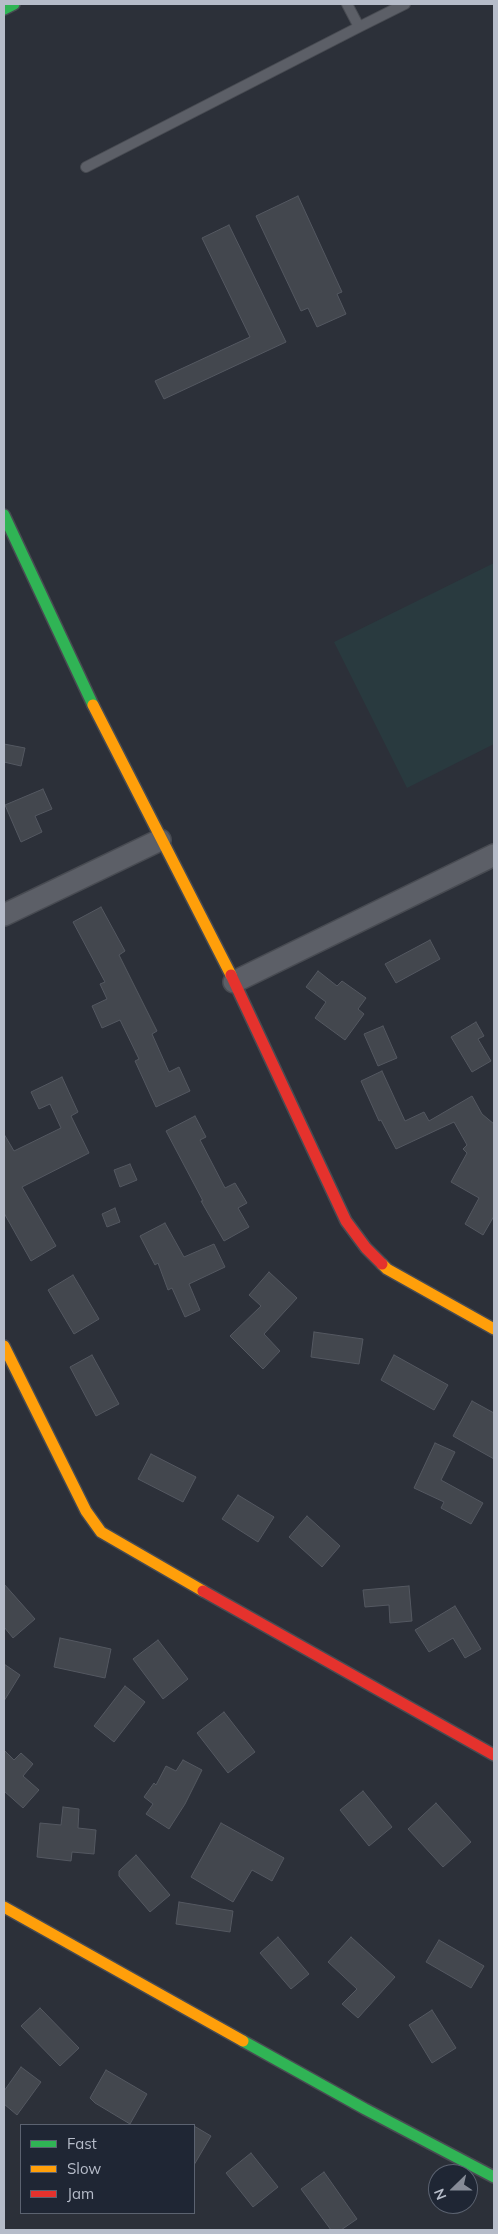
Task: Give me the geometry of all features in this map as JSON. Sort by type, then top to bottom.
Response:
[{"type":"street","points":[[4,9],[14,4]]},
{"type":"street","points":[[4,516],[93,706],[234,982],[346,1221],[387,1269],[494,1329]]},
{"type":"street","points":[[4,915],[160,840]]},
{"type":"street","points":[[234,982],[494,855]]},
{"type":"street","points":[[4,1346],[86,1511],[101,1532],[494,1755]]},
{"type":"street","points":[[4,1907],[365,2109],[494,2177]]},
{"type":"lane","points":[[347,4],[359,27]]},
{"type":"lane","points":[[86,168],[404,4]]},
{"type":"shaded area","points":[[494,563],[494,744],[407,788],[334,642]]},
{"type":"building","points":[[298,196],[342,292],[337,294],[346,314],[317,327],[308,308],[301,311],[256,216]]},
{"type":"building","points":[[229,225],[286,342],[164,399],[155,381],[250,337],[202,238]]},
{"type":"building","points":[[4,744],[25,748],[21,766],[4,762]]},
{"type":"building","points":[[43,789],[52,809],[35,816],[42,832],[21,842],[5,805]]},
{"type":"building","points":[[101,907],[125,951],[119,955],[157,1031],[152,1034],[169,1072],[179,1067],[190,1091],[156,1107],[135,1061],[139,1059],[120,1020],[102,1028],[92,1006],[107,999],[100,984],[105,982],[73,922]]},
{"type":"building","points":[[430,940],[440,959],[396,983],[385,964]]},
{"type":"building","points":[[318,971],[337,986],[342,981],[366,998],[358,1009],[364,1014],[345,1040],[315,1018],[326,1002],[306,987]]},
{"type":"building","points":[[476,1022],[484,1036],[478,1039],[491,1061],[472,1072],[451,1037]]},
{"type":"building","points":[[383,1026],[397,1058],[378,1066],[364,1034]]},
{"type":"building","points":[[382,1071],[405,1121],[424,1112],[429,1121],[472,1096],[482,1114],[494,1124],[494,1216],[483,1235],[465,1224],[479,1198],[451,1182],[467,1153],[463,1149],[467,1145],[454,1122],[396,1149],[381,1120],[379,1121],[361,1081]]},
{"type":"building","points":[[62,1077],[78,1112],[71,1116],[89,1153],[22,1187],[56,1246],[31,1261],[4,1213],[4,1134],[14,1151],[61,1128],[50,1104],[39,1109],[31,1092]]},
{"type":"building","points":[[195,1116],[206,1137],[200,1140],[225,1188],[235,1183],[247,1203],[238,1208],[249,1227],[224,1241],[201,1201],[203,1201],[166,1131]]},
{"type":"building","points":[[130,1164],[137,1180],[120,1187],[114,1170]]},
{"type":"building","points":[[115,1208],[120,1222],[107,1227],[102,1214]]},
{"type":"building","points":[[165,1223],[184,1257],[214,1244],[225,1267],[189,1284],[200,1310],[185,1317],[172,1288],[168,1290],[158,1263],[155,1265],[140,1236]]},
{"type":"building","points":[[269,1272],[297,1298],[264,1334],[280,1351],[263,1369],[230,1336],[261,1306],[249,1295]]},
{"type":"building","points":[[73,1275],[99,1319],[74,1334],[48,1290]]},
{"type":"building","points":[[314,1332],[363,1339],[359,1364],[311,1357]]},
{"type":"building","points":[[92,1355],[119,1404],[96,1416],[70,1367]]},
{"type":"building","points":[[394,1355],[448,1385],[434,1410],[381,1380]]},
{"type":"building","points":[[472,1401],[494,1413],[494,1459],[453,1436]]},
{"type":"building","points":[[435,1443],[455,1452],[441,1480],[483,1503],[471,1524],[441,1508],[444,1502],[414,1488]]},
{"type":"building","points":[[151,1454],[196,1477],[183,1502],[138,1479]]},
{"type":"building","points":[[238,1495],[274,1517],[258,1542],[222,1519]]},
{"type":"building","points":[[307,1516],[340,1546],[322,1567],[289,1537]]},
{"type":"building","points":[[4,1584],[35,1619],[13,1638],[4,1627]]},
{"type":"building","points":[[409,1586],[412,1621],[390,1623],[389,1605],[365,1607],[363,1590]]},
{"type":"building","points":[[455,1606],[481,1649],[465,1658],[453,1638],[429,1652],[415,1630]]},
{"type":"building","points":[[60,1638],[111,1649],[105,1678],[54,1667]]},
{"type":"building","points":[[158,1640],[188,1679],[163,1699],[133,1659]]},
{"type":"building","points":[[4,1664],[20,1675],[4,1701]]},
{"type":"building","points":[[125,1686],[145,1702],[114,1742],[94,1726]]},
{"type":"building","points":[[224,1712],[255,1752],[228,1773],[197,1733]]},
{"type":"building","points":[[4,1750],[14,1760],[21,1753],[33,1764],[23,1776],[39,1790],[23,1808],[4,1791]]},
{"type":"building","points":[[183,1760],[202,1770],[185,1804],[169,1829],[146,1814],[153,1804],[144,1797],[154,1783],[156,1785],[166,1766],[176,1771]]},
{"type":"building","points":[[363,1791],[392,1827],[369,1846],[340,1810]]},
{"type":"building","points":[[436,1803],[471,1842],[443,1867],[408,1829]]},
{"type":"building","points":[[63,1807],[79,1809],[78,1828],[96,1830],[94,1854],[72,1852],[71,1861],[37,1857],[40,1823],[61,1825]]},
{"type":"building","points":[[221,1823],[284,1858],[272,1881],[252,1870],[233,1902],[191,1877]]},
{"type":"building","points":[[136,1855],[170,1895],[150,1912],[119,1876],[119,1871]]},
{"type":"building","points":[[179,1902],[233,1911],[230,1932],[176,1924]]},
{"type":"building","points":[[278,1937],[309,1974],[291,1989],[260,1953]]},
{"type":"building","points":[[351,1937],[395,1977],[358,2018],[342,2004],[357,1989],[328,1962]]},
{"type":"building","points":[[439,1940],[484,1966],[471,1988],[426,1962]]},
{"type":"building","points":[[40,2008],[79,2048],[60,2066],[21,2026]]},
{"type":"building","points":[[432,2010],[456,2048],[432,2063],[409,2025]]},
{"type":"building","points":[[21,2067],[41,2082],[17,2115],[4,2104],[4,2091]]},
{"type":"building","points":[[106,2070],[147,2094],[130,2124],[90,2098]]},
{"type":"building","points":[[195,2127],[211,2136],[195,2163]]},
{"type":"building","points":[[251,2153],[278,2187],[253,2207],[226,2173]]},
{"type":"building","points":[[324,2172],[357,2219],[341,2230],[331,2230],[301,2189]]},
{"type":"traffic: fast","points":[[4,9],[14,4]]},
{"type":"traffic: fast","points":[[4,515],[93,705]]},
{"type":"traffic: fast","points":[[243,2041],[365,2109],[494,2177]]},
{"type":"traffic: slow","points":[[93,705],[231,975]]},
{"type":"traffic: slow","points":[[382,1264],[387,1269],[494,1329]]},
{"type":"traffic: slow","points":[[4,1346],[86,1511],[101,1532],[203,1591]]},
{"type":"traffic: slow","points":[[4,1907],[243,2041]]},
{"type":"traffic: jam","points":[[231,975],[346,1221],[366,1248],[382,1264]]},
{"type":"traffic: jam","points":[[203,1591],[494,1755]]}]
